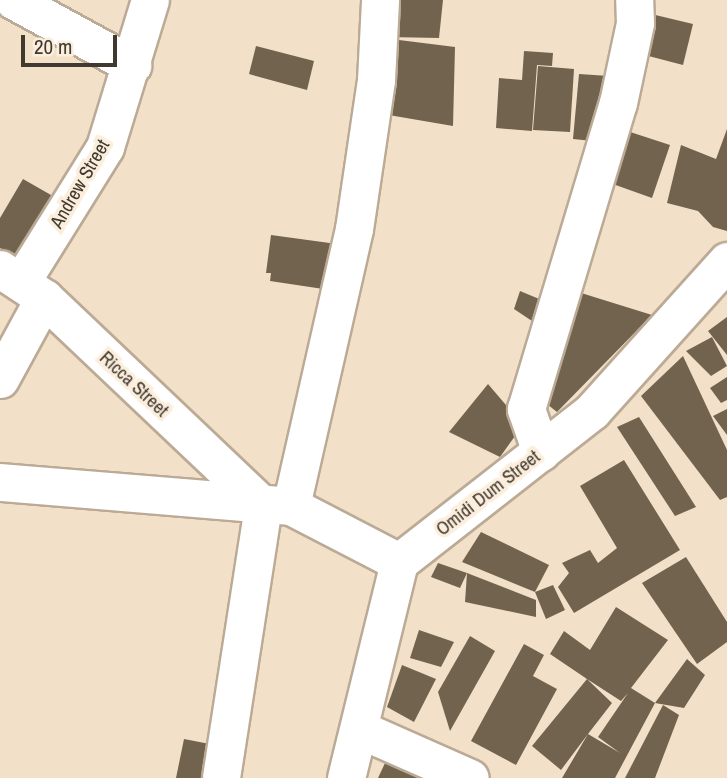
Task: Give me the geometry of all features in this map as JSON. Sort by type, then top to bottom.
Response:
[{"type":"street","points":[[13,0],[132,65]]},
{"type":"street","name":"Andrew Street","points":[[0,379],[22,283],[105,147],[150,0]]},
{"type":"street","points":[[221,778],[277,506],[354,229],[376,80],[380,0]]},
{"type":"street","points":[[541,452],[526,409],[618,103],[635,23],[634,0]]},
{"type":"street","name":"Omidi Dum Street","points":[[399,562],[592,411],[727,263]]},
{"type":"street","name":"Ricca Street","points":[[22,283],[277,506]]},
{"type":"street","points":[[0,482],[277,506],[399,562],[346,778]]},
{"type":"street","points":[[359,729],[470,778]]},
{"type":"building","points":[[391,0],[443,0],[439,38],[388,37]]},
{"type":"building","points":[[647,13],[693,24],[683,65],[637,53]]},
{"type":"building","points":[[383,38],[455,47],[453,126],[377,113]]},
{"type":"building","points":[[256,46],[314,61],[307,90],[249,74]]},
{"type":"building","points":[[524,51],[553,53],[552,66],[537,65],[532,131],[496,128],[499,78],[522,80]]},
{"type":"building","points":[[538,66],[574,69],[570,132],[533,130]]},
{"type":"building","points":[[579,74],[609,76],[603,142],[573,139]]},
{"type":"building","points":[[621,129],[670,145],[652,198],[610,183]]},
{"type":"building","points":[[727,129],[727,231],[713,227],[698,211],[667,203],[681,145],[716,159]]},
{"type":"building","points":[[23,179],[58,199],[22,261],[0,248],[0,218]]},
{"type":"building","points":[[271,235],[337,244],[330,290],[270,281],[271,273],[266,273]]},
{"type":"building","points":[[520,291],[544,301],[535,323],[514,309]]},
{"type":"building","points":[[578,292],[652,315],[557,412],[538,397]]},
{"type":"building","points":[[727,317],[727,355],[708,331]]},
{"type":"building","points":[[712,337],[727,366],[711,376],[686,351]]},
{"type":"building","points":[[683,356],[727,450],[727,497],[720,500],[641,396]]},
{"type":"building","points":[[727,377],[727,400],[721,403],[710,388]]},
{"type":"building","points":[[488,384],[523,425],[500,457],[449,432]]},
{"type":"building","points":[[727,409],[727,435],[713,416]]},
{"type":"building","points":[[639,417],[696,507],[675,516],[617,427]]},
{"type":"building","points":[[624,460],[680,550],[574,613],[558,587],[569,573],[562,563],[590,550],[598,563],[617,548],[580,486]]},
{"type":"building","points":[[481,532],[549,565],[535,592],[462,562]]},
{"type":"building","points":[[686,557],[727,622],[727,642],[697,664],[642,583]]},
{"type":"building","points":[[438,563],[467,573],[460,588],[431,577]]},
{"type":"building","points":[[467,573],[536,600],[536,617],[465,602]]},
{"type":"building","points":[[553,585],[565,610],[546,619],[535,592]]},
{"type":"building","points":[[616,607],[668,640],[631,688],[655,703],[615,778],[562,778],[588,734],[620,753],[598,737],[628,693],[621,701],[550,654],[564,631],[590,650]]},
{"type":"building","points":[[419,630],[454,642],[441,667],[410,658]]},
{"type":"building","points":[[470,636],[495,651],[450,731],[438,692]]},
{"type":"building","points":[[524,644],[544,655],[533,676],[557,689],[516,765],[471,741]]},
{"type":"building","points":[[687,659],[705,675],[684,708],[655,703]]},
{"type":"building","points":[[402,665],[436,679],[414,722],[387,707]]},
{"type":"building","points":[[587,679],[612,703],[561,770],[532,746]]},
{"type":"building","points":[[663,705],[679,715],[655,778],[625,778]]},
{"type":"building","points":[[184,739],[215,745],[208,778],[176,778]]},
{"type":"building","points":[[386,761],[428,778],[378,778]]}]
